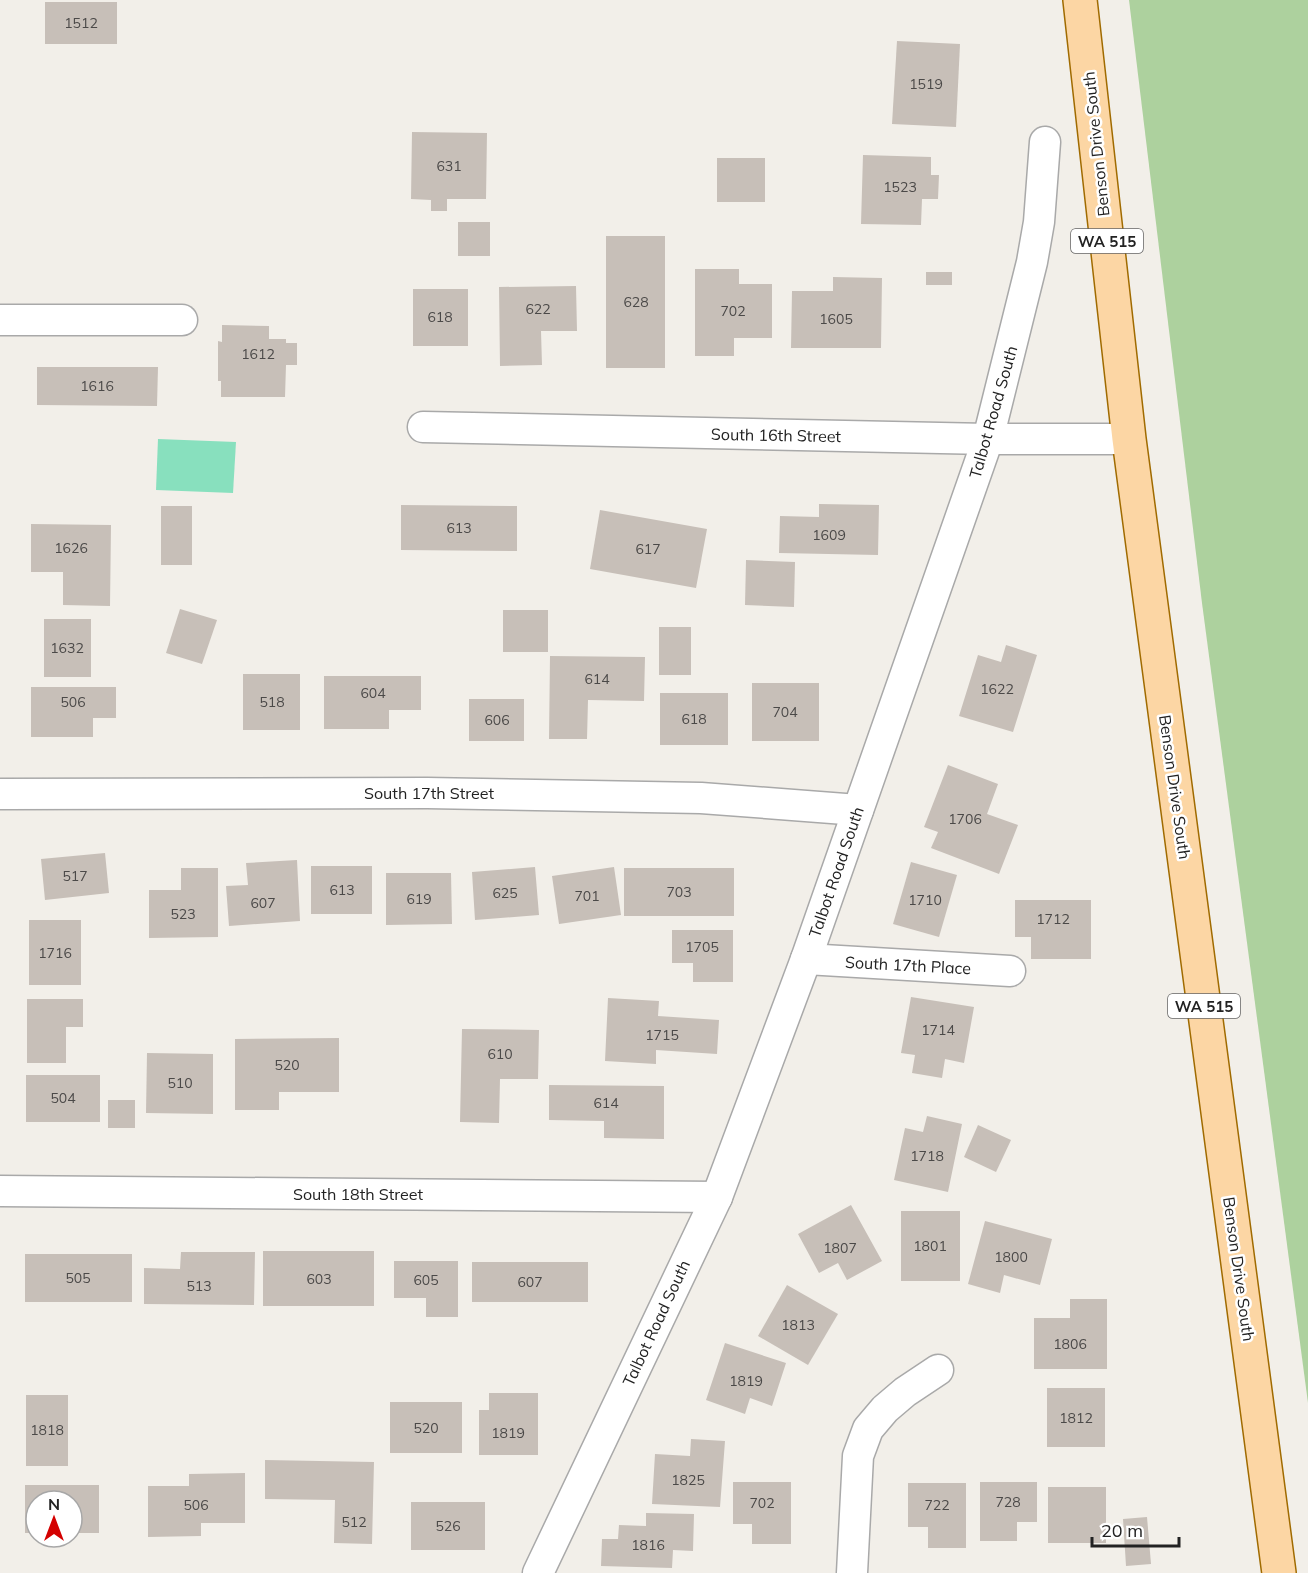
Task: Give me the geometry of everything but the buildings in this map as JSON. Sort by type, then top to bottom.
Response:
[{"type":"main road","name":"Benson Drive South","points":[[1080,0],[1129,440],[1279,1573]]},
{"type":"street","name":"Talbot Road South","points":[[538,1573],[717,1197],[806,959],[988,440],[1032,262],[1039,222],[1046,142]]},
{"type":"street","points":[[0,320],[182,320]]},
{"type":"street","name":"South 16th Street","points":[[423,427],[988,440],[1129,440]]},
{"type":"street","name":"South 17th Street","points":[[0,794],[427,793],[677,797],[858,810]]},
{"type":"street","name":"South 17th Place","points":[[806,959],[1010,971]]},
{"type":"street","name":"South 18th Street","points":[[0,1191],[717,1197]]},
{"type":"street","points":[[852,1573],[858,1456],[868,1429],[885,1409],[905,1392],[938,1370]]},
{"type":"green space","points":[[1129,0],[1308,0],[1308,1403],[1202,603]]},
{"type":"green space","points":[[158,439],[236,442],[233,493],[156,490]]}]
